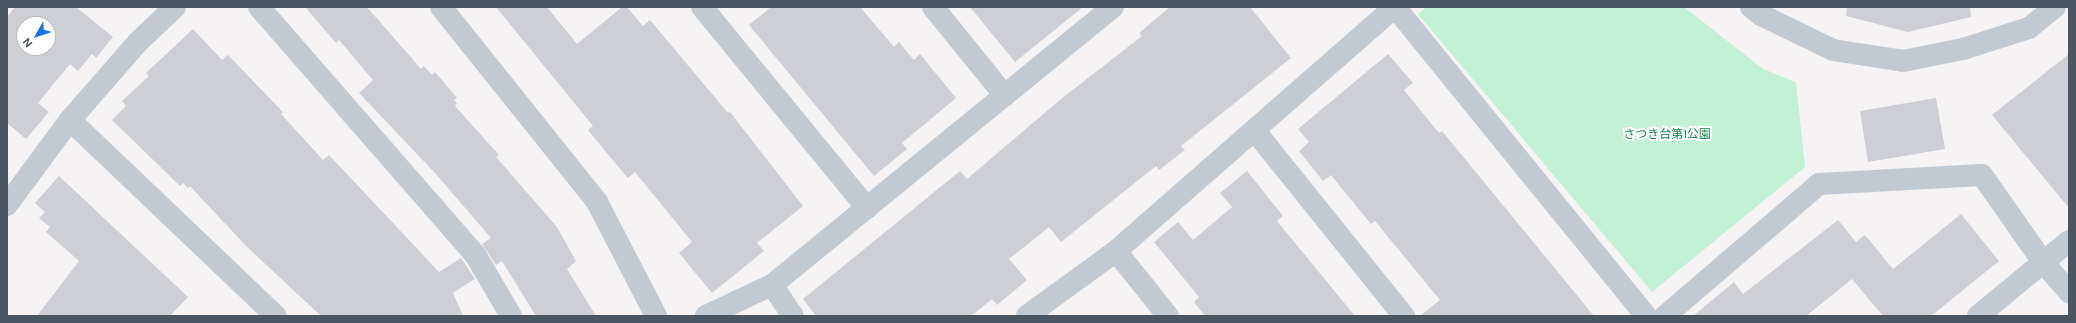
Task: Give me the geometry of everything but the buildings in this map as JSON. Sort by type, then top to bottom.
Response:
[{"type":"street","points":[[7,205],[70,120],[138,42],[175,7]]},
{"type":"street","points":[[259,7],[476,256],[512,316]]},
{"type":"street","points":[[441,7],[597,202],[656,316]]},
{"type":"street","points":[[702,7],[867,208]]},
{"type":"street","points":[[933,7],[1005,96]]},
{"type":"street","points":[[706,316],[772,285],[1113,7]]},
{"type":"street","points":[[1026,316],[1116,251],[1395,7],[1646,316]]},
{"type":"street","points":[[1751,7],[1761,15],[1833,50],[1903,61],[1963,49],[2029,28],[2055,7]]},
{"type":"street","points":[[70,120],[276,316]]},
{"type":"street","points":[[1255,131],[1404,316]]},
{"type":"street","points":[[1665,316],[1818,184],[1982,175],[2043,262],[2069,292]]},
{"type":"street","points":[[1978,316],[2069,241]]},
{"type":"street","points":[[1116,251],[1168,316]]},
{"type":"street","points":[[772,285],[794,316]]},
{"type":"green space","name":"さつき台第1公園","points":[[1427,7],[1684,7],[1763,69],[1796,82],[1805,167],[1652,292],[1418,14]]}]
